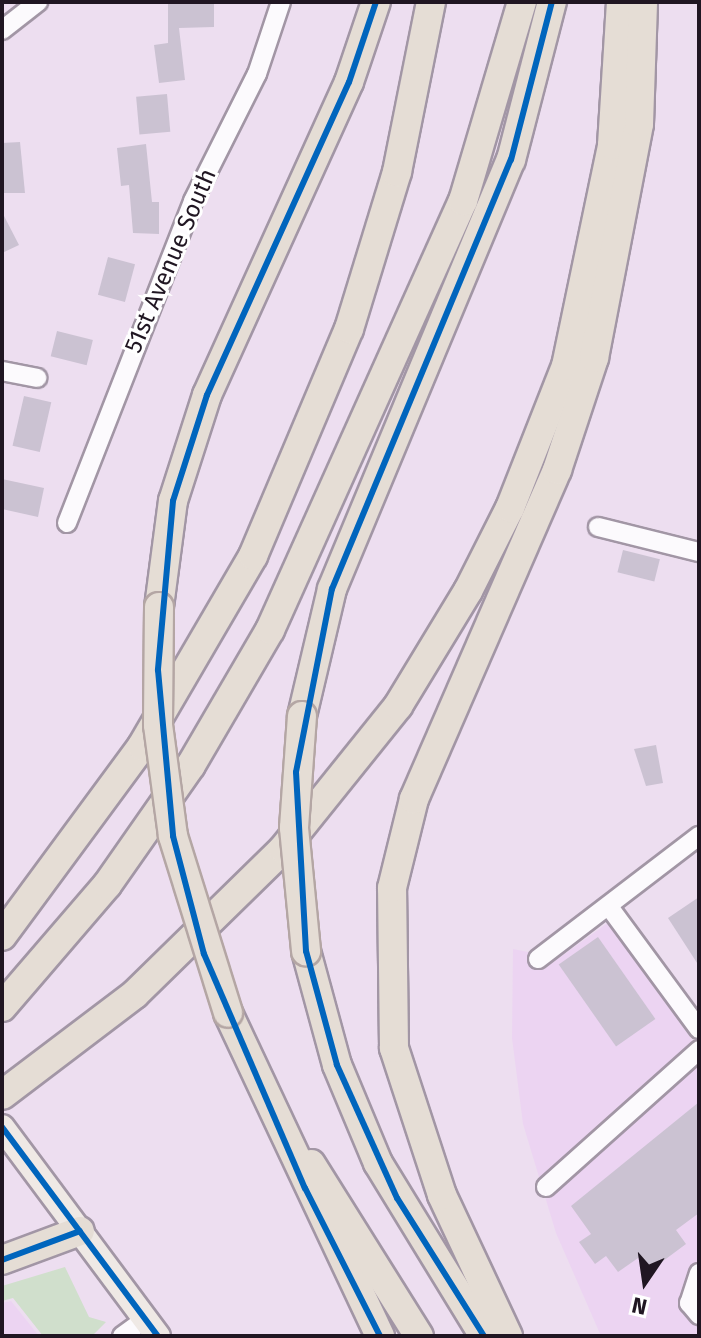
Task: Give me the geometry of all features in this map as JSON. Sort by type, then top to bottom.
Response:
[{"type":"highway","points":[[376,2],[349,82],[207,395],[173,501],[159,607],[158,725],[173,836],[228,1013],[253,1072],[380,1336]]},
{"type":"highway","points":[[2,936],[142,746],[253,556],[349,329],[397,172],[431,2]]},
{"type":"highway","points":[[4,1006],[107,885],[191,765],[270,630],[463,201],[522,2]]},
{"type":"highway","points":[[484,1336],[378,1163],[337,1065],[306,951],[294,828],[302,716],[332,589],[511,160],[552,2]]},
{"type":"highway","points":[[2,1095],[145,984],[326,800],[398,706],[488,554],[566,366],[585,290],[612,145],[621,2]]},
{"type":"highway","points":[[508,1336],[442,1195],[394,1048],[392,888],[414,799],[553,482],[594,358],[639,124],[643,2]]},
{"type":"highway","points":[[253,1072],[419,1336]]},
{"type":"highway","points":[[2,1260],[80,1231]]},
{"type":"main road","points":[[2,1127],[152,1328]]},
{"type":"street","points":[[3,28],[38,2]]},
{"type":"street","name":"51st Avenue South","points":[[67,523],[113,395],[193,201],[257,74],[281,2]]},
{"type":"street","points":[[2,371],[37,378]]},
{"type":"street","points":[[598,527],[699,552]]},
{"type":"street","points":[[538,959],[610,908],[699,836]]},
{"type":"street","points":[[610,908],[699,1029]]},
{"type":"street","points":[[546,1187],[699,1050]]},
{"type":"street","points":[[699,1273],[689,1303],[699,1315]]},
{"type":"street","points":[[122,1336],[152,1328]]},
{"type":"shaded area","points":[[609,922],[699,1050],[699,1336],[601,1336],[556,1233],[523,1124],[512,1038],[513,949],[528,952],[545,968]]},
{"type":"shaded area","points":[[11,1301],[39,1336],[2,1336],[2,1303]]},
{"type":"green space","points":[[65,1267],[89,1317],[106,1322],[92,1336],[43,1336],[13,1298],[2,1301],[2,1286]]},
{"type":"building","points":[[168,2],[214,2],[214,27],[179,28],[185,80],[159,83],[154,45],[168,43]]},
{"type":"building","points":[[167,94],[170,132],[139,135],[136,97]]},
{"type":"building","points":[[20,142],[25,193],[2,193],[2,143]]},
{"type":"building","points":[[146,144],[152,202],[159,202],[159,234],[133,233],[129,185],[121,186],[117,148]]},
{"type":"building","points":[[2,212],[19,245],[2,253]]},
{"type":"building","points":[[108,257],[135,264],[125,302],[98,295]]},
{"type":"building","points":[[57,331],[93,340],[87,365],[51,356]]},
{"type":"building","points":[[24,396],[51,402],[40,452],[13,446]]},
{"type":"building","points":[[2,479],[44,488],[38,517],[2,509]]},
{"type":"building","points":[[623,550],[660,559],[654,582],[617,572]]},
{"type":"building","points":[[656,745],[663,783],[646,786],[634,749]]},
{"type":"building","points":[[699,897],[699,966],[668,918]]},
{"type":"building","points":[[598,937],[655,1019],[616,1046],[559,965]]},
{"type":"building","points":[[699,1102],[699,1213],[676,1230],[686,1244],[651,1270],[641,1256],[618,1272],[606,1256],[595,1264],[579,1242],[591,1234],[571,1206]]},
{"type":"transit line","points":[[376,2],[349,82],[207,395],[173,501],[158,670],[173,836],[204,954],[305,1188],[380,1336]]},
{"type":"transit line","points":[[484,1336],[397,1198],[337,1065],[306,951],[296,772],[332,589],[511,160],[552,2]]},
{"type":"transit line","points":[[2,1127],[158,1336]]},
{"type":"transit line","points":[[2,1260],[80,1231]]}]
